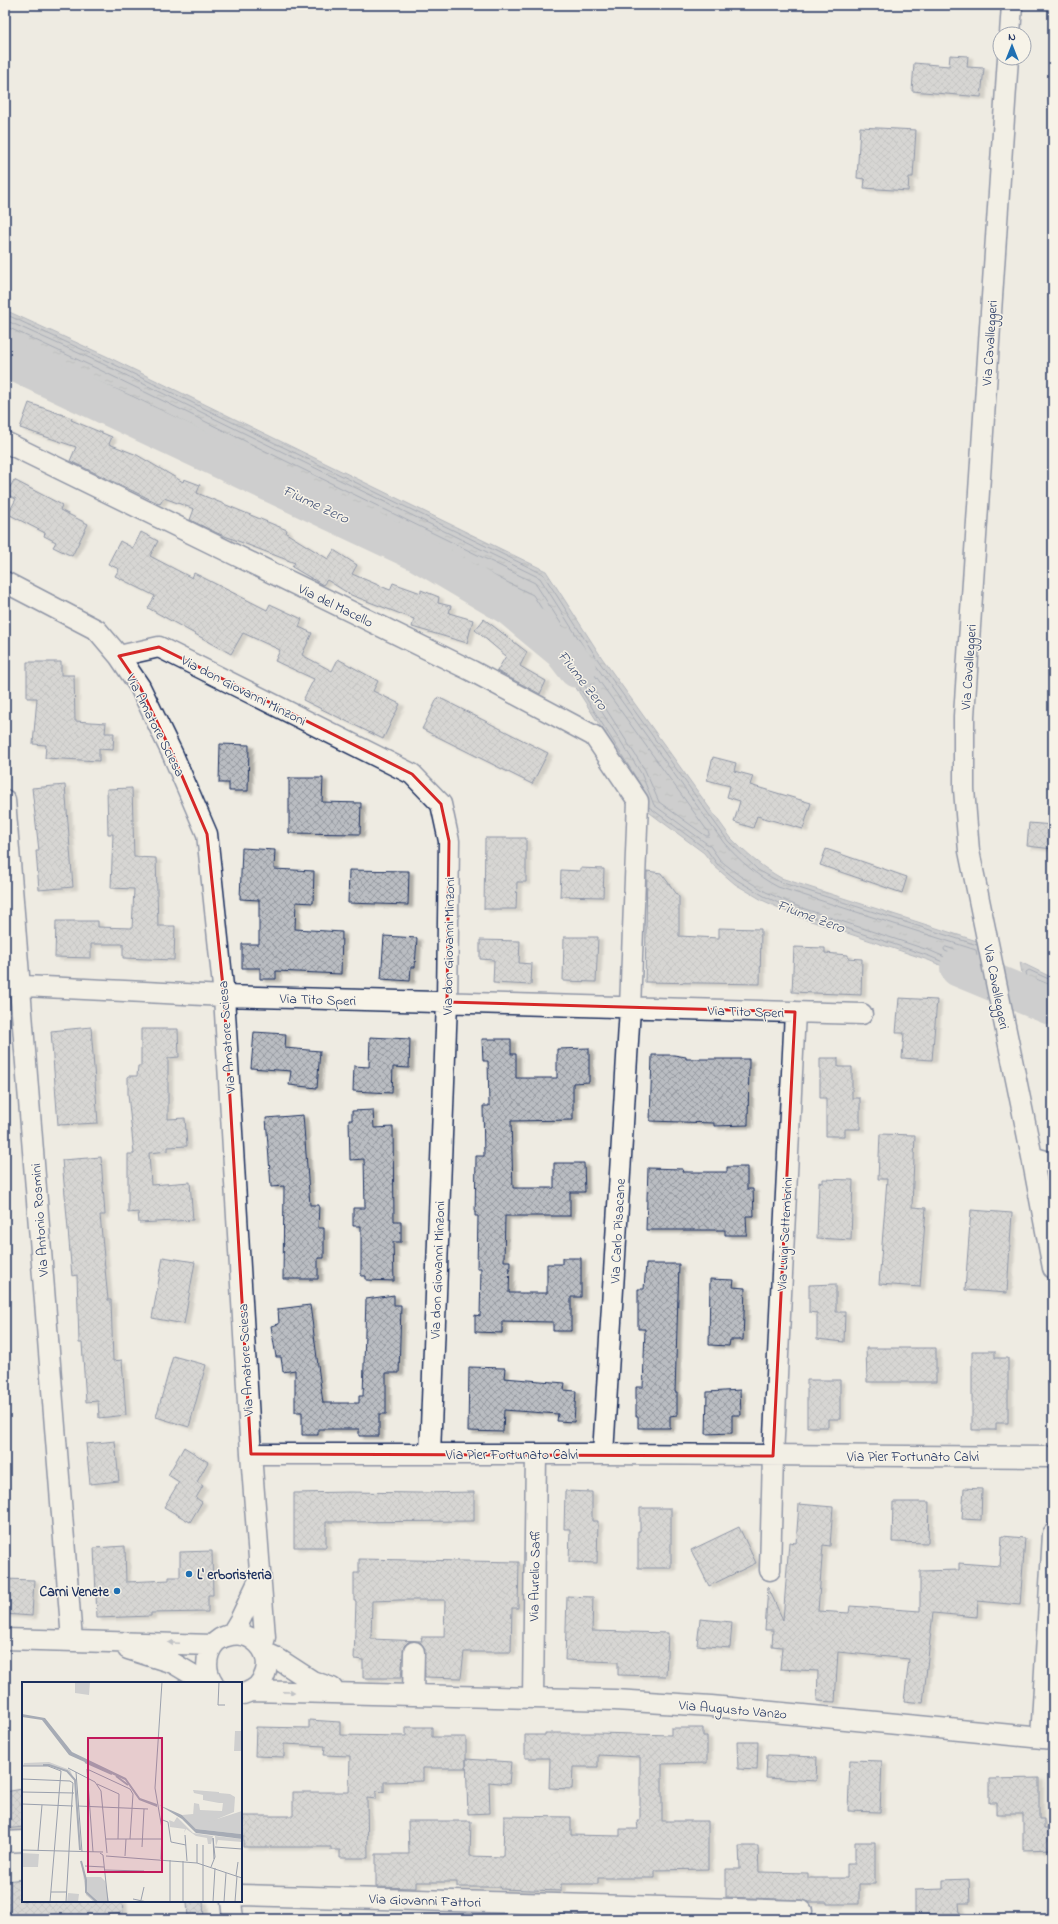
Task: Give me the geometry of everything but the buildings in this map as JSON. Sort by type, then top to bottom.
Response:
[{"type":"street","points":[[1011,26],[1012,5]]},
{"type":"street","name":"Via Cavalleggeri","points":[[1007,66],[964,716],[964,789],[969,851],[1053,1268]]},
{"type":"street","name":"Via del Macello","points":[[5,442],[464,668],[594,736],[638,801],[630,1008]]},
{"type":"street","name":"Via Amatore Sciesa","points":[[5,582],[97,630],[119,656],[140,688],[170,748],[207,834],[224,996],[251,1454],[265,1637],[263,1650]]},
{"type":"street","name":"Via don Giovanni Minzoni","points":[[119,656],[159,647],[412,774],[440,804],[449,841],[447,1002],[430,1454]]},
{"type":"street","name":"Via Antonio Rosmini","points":[[5,800],[13,985],[72,1640]]},
{"type":"street","name":"Via Tito Speri","points":[[13,985],[224,996],[862,1014]]},
{"type":"street","name":"Via Carlo Pisacane","points":[[603,1454],[630,1008]]},
{"type":"street","name":"Via Luigi Settembrini","points":[[773,1456],[795,1012]]},
{"type":"street","points":[[1032,1158],[1053,1163]]},
{"type":"street","name":"Via Pier Fortunato Calvi","points":[[251,1454],[603,1454],[1053,1457]]},
{"type":"street","name":"Via Aurelio Saffi","points":[[533,1698],[536,1454]]},
{"type":"street","points":[[770,1570],[773,1456]]},
{"type":"street","points":[[1047,1739],[1053,1534]]},
{"type":"street","points":[[211,1682],[207,1674],[206,1663],[208,1654],[213,1645],[222,1638],[231,1634],[240,1620],[261,1576]]},
{"type":"street","points":[[263,1608],[278,1642],[297,1666],[312,1681]]},
{"type":"street","name":"Via Augusto Vanzo","points":[[231,1634],[250,1637],[263,1650],[312,1681],[348,1693]]},
{"type":"street","points":[[5,1639],[213,1645]]},
{"type":"street","points":[[99,1641],[164,1660],[185,1669],[203,1681],[208,1682]]},
{"type":"street","name":"Via Augusto Vanzo","points":[[246,1693],[261,1682],[266,1670],[267,1662],[263,1650]]},
{"type":"street","points":[[413,1694],[414,1652]]},
{"type":"street","points":[[164,1660],[186,1682]]},
{"type":"street","name":"Via Augusto Vanzo","points":[[246,1693],[413,1694],[615,1700],[711,1706],[1047,1739]]},
{"type":"street","points":[[5,1842],[22,1841]]},
{"type":"street","name":"Via Giovanni Fattori","points":[[242,1895],[802,1911]]},
{"type":"street","points":[[231,1902],[233,1919]]},
{"type":"highlighted area","points":[[159,647],[412,774],[441,804],[449,841],[447,1002],[795,1012],[773,1456],[251,1454],[224,996],[207,834],[173,755],[140,687],[119,656]]},
{"type":"water","points":[[5,310],[106,356],[546,571],[602,658],[731,838],[743,850],[761,865],[781,878],[980,942],[993,987],[928,960],[796,916],[762,900],[735,884],[714,866],[704,853],[646,810],[633,778],[525,607],[127,411],[5,358]]},
{"type":"water","points":[[1020,962],[1053,978],[1053,1013],[1027,1000]]},
{"type":"waterway","name":"Fiume Zero","points":[[5,358],[417,552],[510,607],[563,651],[577,669]]},
{"type":"waterway","name":"Fiume Zero","points":[[959,968],[1053,1007]]},
{"type":"place","name":"L' erboristeria","points":[[189,1574]]},
{"type":"place","name":"Carni Venete","points":[[117,1591]]}]
